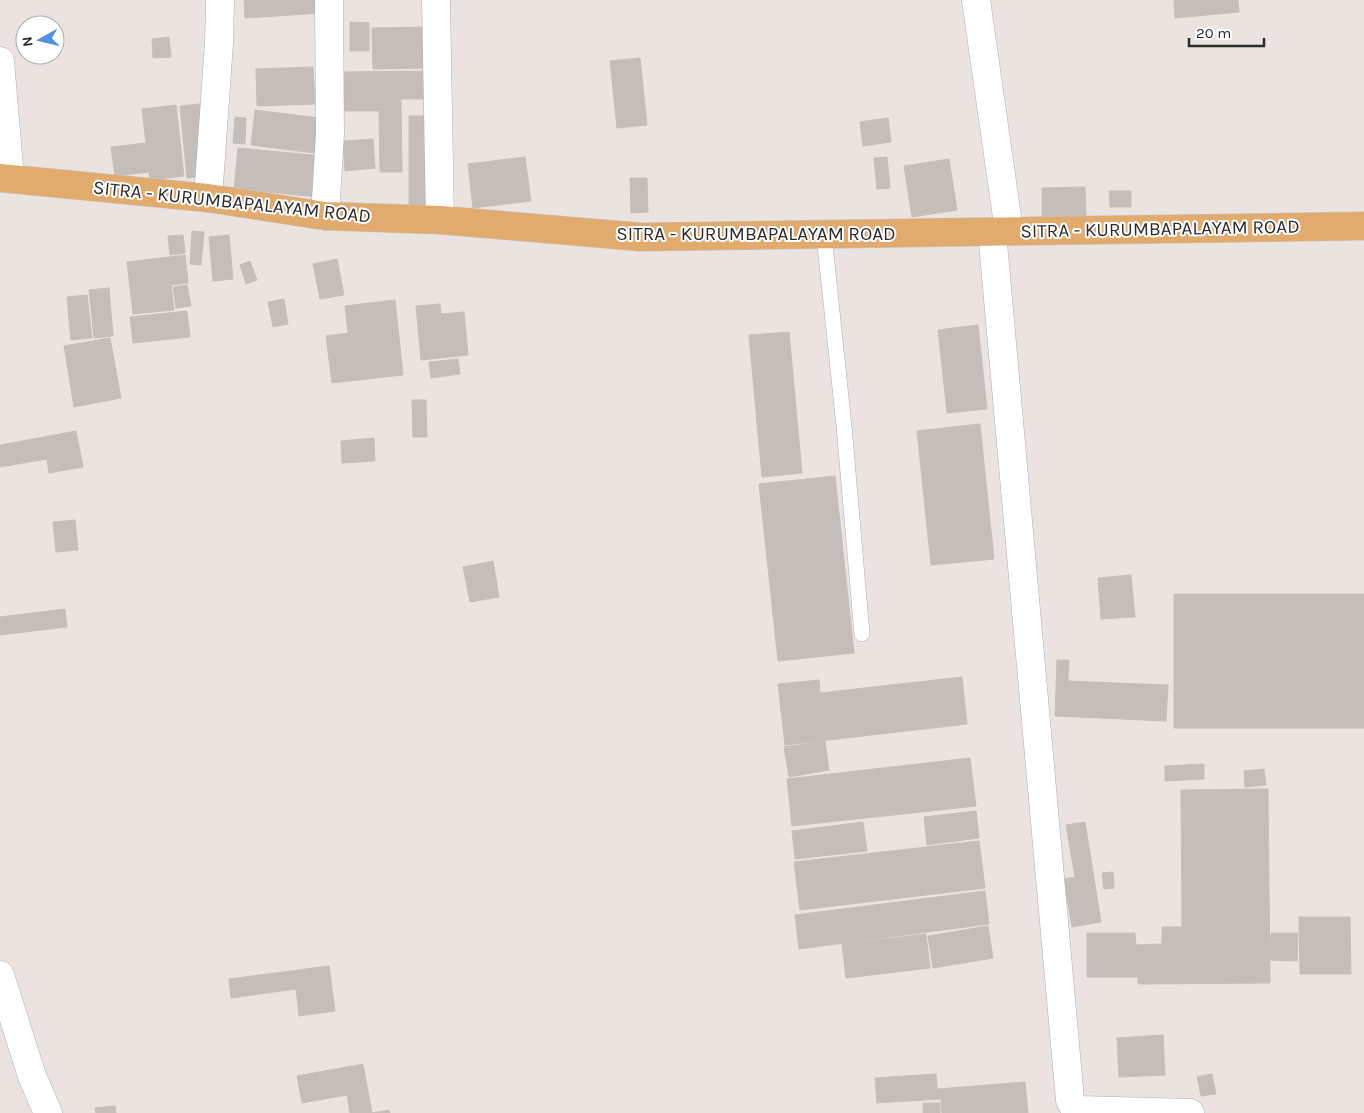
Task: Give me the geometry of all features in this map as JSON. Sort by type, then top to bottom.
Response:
[{"type":"main road","name":"SITRA - KURUMBAPALAYAM ROAD","points":[[5,179],[208,198],[325,216],[440,220],[640,238],[1364,226]]},
{"type":"street","points":[[208,198],[219,43],[220,0]]},
{"type":"street","points":[[325,216],[330,134],[329,0]]},
{"type":"street","points":[[436,0],[440,220]]},
{"type":"street","points":[[976,0],[1000,232],[1070,1100],[1074,1108],[1079,1110],[1190,1113]]},
{"type":"street","points":[[0,61],[5,179]]},
{"type":"street","points":[[0,975],[32,1076],[48,1113]]},
{"type":"lane","points":[[824,234],[844,426],[862,634]]},
{"type":"building","points":[[244,0],[322,0],[323,13],[245,18]]},
{"type":"building","points":[[1174,0],[1238,0],[1239,12],[1175,18]]},
{"type":"building","points":[[350,22],[369,23],[369,51],[350,51]]},
{"type":"building","points":[[426,27],[427,68],[373,69],[372,28]]},
{"type":"building","points":[[169,37],[171,57],[153,58],[152,39]]},
{"type":"building","points":[[640,58],[647,125],[617,128],[610,61]]},
{"type":"building","points":[[313,67],[315,104],[257,106],[256,69]]},
{"type":"building","points":[[430,71],[431,99],[401,99],[402,172],[380,172],[379,111],[342,111],[341,72]]},
{"type":"building","points":[[200,104],[207,176],[187,178],[180,106]]},
{"type":"building","points":[[176,105],[184,176],[150,180],[149,172],[115,176],[111,147],[146,143],[142,109]]},
{"type":"building","points":[[255,110],[327,119],[323,154],[251,145]]},
{"type":"building","points":[[409,116],[436,116],[436,206],[409,205]]},
{"type":"building","points":[[235,117],[246,118],[245,144],[233,143]]},
{"type":"building","points":[[888,118],[891,142],[863,146],[860,122]]},
{"type":"building","points":[[373,139],[375,168],[345,171],[343,141]]},
{"type":"building","points":[[238,148],[323,156],[319,197],[234,189]]},
{"type":"building","points":[[525,157],[531,201],[473,208],[468,164]]},
{"type":"building","points":[[887,157],[890,188],[877,189],[874,158]]},
{"type":"building","points":[[949,159],[957,210],[912,217],[904,166]]},
{"type":"building","points":[[630,178],[647,178],[648,212],[631,213]]},
{"type":"building","points":[[1085,187],[1086,216],[1042,217],[1042,188]]},
{"type":"building","points":[[1109,191],[1131,191],[1131,207],[1110,207]]},
{"type":"building","points":[[192,231],[204,232],[201,265],[190,264]]},
{"type":"building","points":[[183,235],[185,253],[170,255],[168,236]]},
{"type":"building","points":[[229,235],[233,279],[213,281],[209,237]]},
{"type":"building","points":[[185,255],[188,283],[171,285],[174,310],[133,314],[127,262]]},
{"type":"building","points":[[337,259],[344,295],[320,299],[313,264]]},
{"type":"building","points":[[250,261],[257,280],[246,284],[240,265]]},
{"type":"building","points":[[187,285],[191,306],[176,308],[173,287]]},
{"type":"building","points":[[109,288],[113,336],[94,338],[89,290]]},
{"type":"building","points":[[87,295],[92,338],[71,340],[67,297]]},
{"type":"building","points":[[284,299],[288,324],[273,327],[268,302]]},
{"type":"building","points":[[395,300],[403,375],[332,383],[326,336],[348,333],[345,306]]},
{"type":"building","points":[[440,304],[441,314],[464,312],[468,355],[421,360],[416,306]]},
{"type":"building","points":[[187,311],[190,337],[133,343],[130,317]]},
{"type":"building","points":[[978,325],[987,409],[947,413],[938,330]]},
{"type":"building","points":[[789,332],[802,473],[762,477],[749,335]]},
{"type":"building","points":[[110,338],[121,398],[74,407],[64,346]]},
{"type":"building","points":[[458,359],[460,374],[431,378],[429,362]]},
{"type":"building","points":[[412,400],[426,400],[427,437],[413,437]]},
{"type":"building","points":[[980,424],[994,559],[931,565],[917,431]]},
{"type":"building","points":[[76,431],[83,467],[49,473],[47,459],[0,467],[0,445]]},
{"type":"building","points":[[374,438],[375,461],[342,463],[341,441]]},
{"type":"building","points":[[835,476],[854,653],[778,661],[759,484]]},
{"type":"building","points":[[75,520],[78,550],[56,552],[53,522]]},
{"type":"building","points":[[493,561],[499,597],[470,602],[463,567]]},
{"type":"building","points":[[1131,575],[1135,617],[1101,619],[1098,578]]},
{"type":"building","points":[[1174,594],[1364,594],[1364,728],[1174,728]]},
{"type":"building","points":[[65,609],[67,627],[0,635],[0,617]]},
{"type":"building","points":[[1057,660],[1069,660],[1068,681],[1168,685],[1166,721],[1055,716]]},
{"type":"building","points":[[962,677],[967,724],[785,745],[778,684],[819,680],[820,693]]},
{"type":"building","points":[[825,741],[829,770],[789,777],[784,747]]},
{"type":"building","points":[[970,758],[976,806],[792,826],[787,779]]},
{"type":"building","points":[[1204,764],[1204,779],[1165,781],[1165,766]]},
{"type":"building","points":[[1264,769],[1266,785],[1245,787],[1244,771]]},
{"type":"building","points":[[1268,789],[1270,983],[1138,984],[1138,977],[1087,977],[1087,933],[1135,933],[1136,945],[1162,944],[1162,927],[1182,927],[1181,790]]},
{"type":"building","points":[[976,811],[979,838],[927,845],[924,817]]},
{"type":"building","points":[[863,822],[867,851],[795,859],[792,831]]},
{"type":"building","points":[[1085,822],[1101,922],[1072,927],[1064,879],[1075,877],[1066,825]]},
{"type":"building","points":[[979,841],[985,888],[800,910],[794,862]]},
{"type":"building","points":[[1113,872],[1114,888],[1104,889],[1102,873]]},
{"type":"building","points":[[985,891],[989,924],[799,949],[795,915]]},
{"type":"building","points":[[1299,917],[1350,917],[1351,974],[1300,974]]},
{"type":"building","points":[[988,926],[993,958],[933,968],[928,936]]},
{"type":"building","points":[[1271,933],[1298,933],[1297,961],[1270,960]]},
{"type":"building","points":[[926,934],[930,968],[846,978],[842,944]]},
{"type":"building","points":[[329,966],[335,1011],[299,1016],[296,989],[231,998],[229,979]]},
{"type":"building","points":[[1163,1035],[1165,1075],[1119,1077],[1117,1038]]},
{"type":"building","points":[[363,1064],[372,1113],[350,1113],[347,1095],[302,1103],[297,1076]]},
{"type":"building","points":[[936,1074],[937,1089],[1025,1082],[1028,1113],[942,1113],[941,1099],[877,1103],[875,1078]]},
{"type":"building","points":[[1212,1074],[1216,1094],[1201,1096],[1197,1077]]},
{"type":"building","points":[[923,1103],[940,1103],[940,1113],[923,1113]]},
{"type":"building","points":[[115,1106],[116,1113],[96,1113],[95,1108]]},
{"type":"building","points":[[389,1110],[390,1113],[372,1113]]}]
